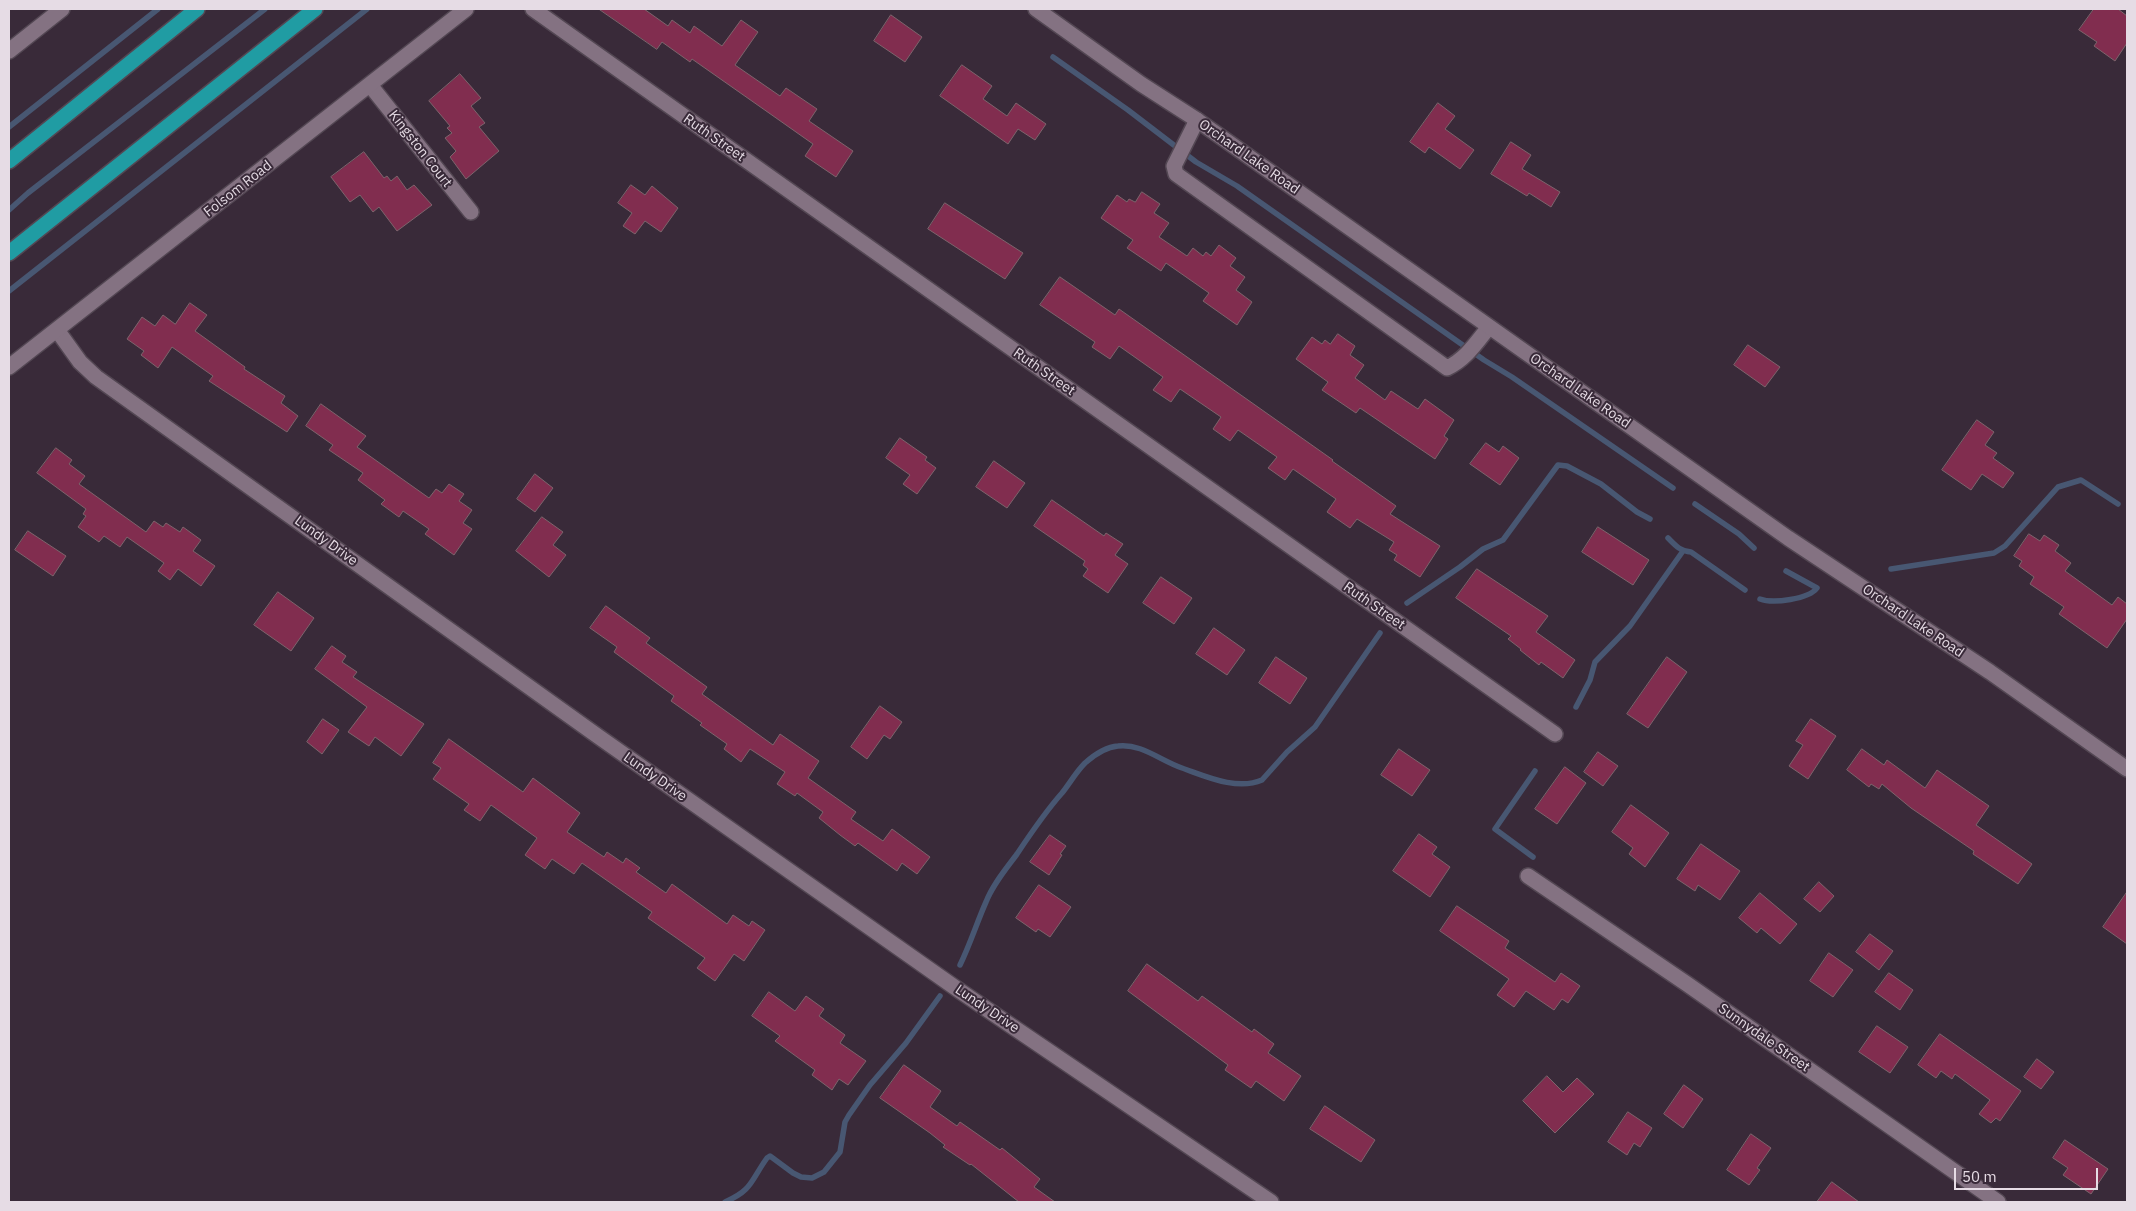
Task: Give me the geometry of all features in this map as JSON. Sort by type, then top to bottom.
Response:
[{"type":"highway","points":[[9,161],[197,9]]},
{"type":"highway","points":[[9,253],[315,9]]},
{"type":"street","points":[[9,51],[62,9]]},
{"type":"street","name":"Folsom Road","points":[[9,367],[466,9]]},
{"type":"street","name":"Ruth Street","points":[[533,9],[1555,734]]},
{"type":"street","name":"Orchard Lake Road","points":[[1036,9],[1134,79],[1197,120],[1788,538],[1990,672],[2127,769]]},
{"type":"street","name":"Kingston Court","points":[[370,86],[471,212]]},
{"type":"street","points":[[1197,120],[1174,166],[1176,174],[1447,368],[1468,353],[1489,327]]},
{"type":"street","name":"Lundy Drive","points":[[57,330],[80,362],[96,377],[607,743],[960,991],[1271,1202]]},
{"type":"street","name":"Sunnydale Street","points":[[1528,876],[1998,1202]]},
{"type":"building","points":[[599,9],[644,9],[668,26],[672,20],[690,33],[694,26],[722,46],[741,20],[758,32],[735,65],[780,96],[786,88],[817,109],[809,121],[853,151],[836,177],[805,156],[813,144],[692,59],[690,62],[662,42],[657,49]]},
{"type":"building","points":[[2094,9],[2118,9],[2127,16],[2127,43],[2115,61],[2094,46],[2097,42],[2079,30]]},
{"type":"building","points":[[891,15],[922,37],[905,62],[874,41]]},
{"type":"building","points":[[962,65],[992,86],[983,99],[1007,116],[1016,103],[1046,124],[1035,140],[1018,129],[1008,144],[940,96]]},
{"type":"building","points":[[460,74],[481,98],[471,106],[485,123],[479,127],[499,151],[466,179],[450,157],[456,151],[445,138],[452,133],[447,128],[450,126],[429,101]]},
{"type":"building","points":[[1438,103],[1455,116],[1445,129],[1474,150],[1460,169],[1429,147],[1425,153],[1410,142]]},
{"type":"building","points":[[1511,142],[1531,155],[1522,169],[1560,192],[1551,207],[1529,193],[1527,196],[1491,174]]},
{"type":"building","points":[[364,152],[384,178],[387,176],[391,181],[397,176],[407,190],[414,185],[432,205],[397,231],[379,207],[373,212],[360,195],[350,202],[331,177]]},
{"type":"building","points":[[631,185],[645,195],[652,186],[678,208],[661,232],[645,221],[635,234],[623,226],[632,213],[618,203]]},
{"type":"building","points":[[1142,192],[1160,204],[1154,213],[1169,223],[1159,237],[1187,256],[1193,248],[1203,256],[1206,252],[1211,256],[1219,245],[1236,258],[1230,266],[1245,277],[1236,290],[1252,302],[1237,325],[1203,301],[1209,293],[1166,263],[1161,271],[1127,248],[1133,240],[1101,218],[1117,195],[1127,202],[1129,199],[1135,202]]},
{"type":"building","points":[[945,203],[1023,253],[1005,279],[928,229]]},
{"type":"building","points":[[1060,277],[1115,315],[1119,309],[1396,506],[1390,514],[1440,546],[1420,577],[1394,560],[1397,555],[1389,550],[1394,542],[1357,519],[1350,528],[1327,512],[1336,499],[1293,469],[1285,480],[1268,468],[1277,457],[1238,430],[1230,441],[1213,429],[1221,417],[1180,389],[1171,402],[1153,390],[1163,377],[1119,346],[1110,359],[1092,347],[1095,342],[1040,305]]},
{"type":"building","points":[[190,303],[207,315],[195,331],[245,367],[244,369],[285,396],[281,403],[298,416],[287,432],[209,381],[213,376],[172,347],[158,368],[141,355],[144,351],[127,339],[142,317],[155,326],[163,315],[175,324]]},
{"type":"building","points":[[1338,334],[1355,346],[1350,355],[1364,365],[1355,378],[1385,400],[1391,391],[1418,409],[1425,399],[1454,420],[1444,436],[1448,439],[1435,459],[1360,408],[1356,413],[1322,390],[1328,382],[1296,359],[1312,337],[1322,344],[1325,340],[1330,344]]},
{"type":"building","points":[[1748,345],[1780,367],[1765,387],[1734,365]]},
{"type":"building","points":[[321,404],[366,436],[357,447],[429,498],[436,489],[442,493],[449,484],[464,494],[459,501],[472,510],[463,523],[472,529],[454,555],[425,534],[429,529],[403,511],[399,517],[381,504],[385,500],[358,480],[363,473],[329,450],[333,445],[306,426]]},
{"type":"building","points":[[1977,420],[1994,432],[1985,445],[1997,453],[1993,458],[2014,473],[2003,488],[1982,474],[1971,490],[1942,470]]},
{"type":"building","points":[[900,438],[927,457],[925,460],[936,468],[917,494],[903,484],[910,475],[886,458]]},
{"type":"building","points":[[1486,443],[1499,452],[1503,446],[1519,458],[1500,485],[1470,464]]},
{"type":"building","points":[[56,448],[72,460],[69,464],[85,476],[79,484],[146,532],[154,521],[163,527],[166,523],[180,532],[183,527],[201,540],[193,551],[215,566],[201,586],[178,569],[170,580],[158,571],[164,563],[127,537],[120,547],[104,536],[99,542],[78,527],[86,516],[83,514],[86,509],[37,473]]},
{"type":"building","points":[[994,461],[1025,483],[1007,508],[976,487]]},
{"type":"building","points":[[535,474],[553,488],[535,512],[517,499]]},
{"type":"building","points":[[1052,500],[1104,536],[1106,533],[1123,544],[1115,555],[1128,564],[1108,593],[1083,576],[1088,569],[1083,565],[1085,561],[1034,526]]},
{"type":"building","points":[[542,517],[563,532],[553,545],[566,555],[549,577],[516,551]]},
{"type":"building","points":[[1598,527],[1649,560],[1633,585],[1582,552]]},
{"type":"building","points":[[28,531],[66,556],[53,576],[15,550]]},
{"type":"building","points":[[2029,534],[2040,541],[2044,535],[2059,545],[2055,551],[2071,563],[2065,571],[2112,605],[2118,597],[2127,604],[2127,619],[2107,648],[2059,614],[2064,607],[2030,584],[2034,577],[2019,566],[2022,561],[2014,556]]},
{"type":"building","points":[[1477,569],[1548,616],[1536,632],[1575,660],[1563,678],[1541,662],[1539,665],[1508,639],[1511,636],[1456,598]]},
{"type":"building","points":[[1161,577],[1192,598],[1174,624],[1143,603]]},
{"type":"building","points":[[278,592],[314,618],[291,651],[254,625]]},
{"type":"building","points":[[606,606],[650,638],[646,643],[707,687],[702,694],[773,745],[780,734],[819,761],[808,778],[856,812],[851,819],[883,841],[892,829],[930,857],[917,874],[902,863],[897,871],[858,843],[855,846],[840,835],[819,818],[823,812],[797,793],[795,796],[777,784],[785,772],[750,749],[741,762],[724,749],[727,744],[671,701],[674,696],[614,652],[617,647],[590,628]]},
{"type":"building","points":[[1214,628],[1245,650],[1227,675],[1196,654]]},
{"type":"building","points":[[332,646],[346,656],[342,662],[357,672],[353,677],[424,724],[401,756],[375,737],[369,746],[348,732],[367,707],[315,669]]},
{"type":"building","points":[[1276,657],[1307,678],[1290,704],[1259,683]]},
{"type":"building","points":[[1667,657],[1687,672],[1648,728],[1627,714]]},
{"type":"building","points":[[880,706],[902,722],[890,739],[884,735],[867,759],[851,747]]},
{"type":"building","points":[[323,719],[339,730],[322,754],[307,742]]},
{"type":"building","points":[[1811,719],[1836,736],[1808,779],[1789,766],[1803,745],[1796,741]]},
{"type":"building","points":[[449,739],[523,792],[533,778],[580,813],[567,832],[604,857],[607,852],[623,863],[626,858],[640,868],[636,872],[666,893],[672,884],[727,924],[733,915],[749,926],[752,921],[765,930],[744,961],[734,954],[715,981],[697,968],[705,958],[648,918],[652,912],[582,863],[574,874],[552,859],[545,869],[525,855],[537,838],[491,805],[480,821],[464,810],[469,804],[433,779],[441,768],[433,763]]},
{"type":"building","points":[[1399,749],[1430,770],[1412,796],[1381,775]]},
{"type":"building","points":[[1862,749],[1884,765],[1887,760],[1925,788],[1937,770],[1989,806],[1976,825],[2032,864],[2018,884],[1973,854],[1974,851],[1911,808],[1882,784],[1879,789],[1871,784],[1869,787],[1847,770]]},
{"type":"building","points":[[1598,752],[1618,766],[1603,786],[1584,772]]},
{"type":"building","points":[[1565,767],[1586,783],[1557,824],[1535,809]]},
{"type":"building","points":[[1631,805],[1669,833],[1645,867],[1629,854],[1633,848],[1612,832]]},
{"type":"building","points":[[1419,834],[1437,847],[1432,854],[1450,867],[1430,897],[1393,871]]},
{"type":"building","points":[[1050,835],[1066,846],[1049,875],[1030,862]]},
{"type":"building","points":[[1701,844],[1740,871],[1720,900],[1698,885],[1695,891],[1677,879]]},
{"type":"building","points":[[1819,882],[1834,896],[1820,912],[1804,899]]},
{"type":"building","points":[[1039,885],[1071,907],[1050,937],[1038,929],[1036,932],[1016,918]]},
{"type":"building","points":[[2127,892],[2127,944],[2103,927]]},
{"type":"building","points":[[1760,893],[1797,924],[1780,944],[1761,928],[1757,933],[1739,918]]},
{"type":"building","points":[[1457,906],[1509,941],[1505,948],[1555,982],[1561,973],[1580,986],[1568,1003],[1562,999],[1554,1010],[1526,991],[1514,1007],[1497,995],[1509,979],[1440,931]]},
{"type":"building","points":[[1870,934],[1893,951],[1879,970],[1856,952]]},
{"type":"building","points":[[1829,953],[1853,970],[1833,997],[1810,981]]},
{"type":"building","points":[[1147,964],[1198,1001],[1202,996],[1252,1032],[1254,1029],[1274,1044],[1268,1053],[1301,1076],[1284,1101],[1256,1081],[1251,1088],[1225,1070],[1228,1065],[1128,991]]},
{"type":"building","points":[[1889,973],[1913,990],[1900,1010],[1875,992]]},
{"type":"building","points":[[769,992],[795,1011],[806,996],[824,1009],[819,1016],[845,1035],[840,1043],[866,1061],[848,1085],[839,1079],[832,1090],[812,1075],[815,1070],[775,1041],[780,1036],[752,1016]]},
{"type":"building","points":[[1877,1026],[1908,1047],[1890,1073],[1859,1052]]},
{"type":"building","points":[[1940,1034],[2021,1091],[2000,1121],[1996,1118],[1991,1123],[1979,1114],[1990,1100],[1955,1074],[1952,1079],[1941,1071],[1936,1078],[1918,1065]]},
{"type":"building","points":[[2037,1059],[2054,1072],[2041,1089],[2024,1077]]},
{"type":"building","points":[[904,1065],[941,1091],[930,1107],[957,1126],[960,1122],[1000,1150],[1002,1148],[1040,1179],[1034,1187],[1055,1202],[1019,1202],[971,1164],[943,1147],[945,1145],[930,1133],[880,1098]]},
{"type":"building","points":[[1547,1076],[1563,1092],[1577,1078],[1594,1094],[1555,1133],[1523,1101]]},
{"type":"building","points":[[1684,1085],[1703,1099],[1683,1128],[1664,1114]]},
{"type":"building","points":[[1325,1106],[1375,1140],[1361,1162],[1310,1129]]},
{"type":"building","points":[[1628,1112],[1652,1128],[1640,1147],[1634,1143],[1627,1155],[1608,1142]]},
{"type":"building","points":[[1751,1134],[1771,1148],[1757,1168],[1760,1170],[1749,1185],[1727,1170]]},
{"type":"building","points":[[2065,1140],[2108,1169],[2091,1194],[2063,1175],[2068,1168],[2053,1158]]},
{"type":"building","points":[[1832,1182],[1859,1202],[1817,1202]]},
{"type":"waterway","points":[[9,127],[158,9]]},
{"type":"waterway","points":[[9,210],[28,193],[265,9]]},
{"type":"waterway","points":[[9,291],[367,9]]},
{"type":"waterway","points":[[1053,57],[1128,110],[1196,162],[1237,186],[1484,360],[1512,377],[1673,488]]},
{"type":"waterway","points":[[1407,603],[1483,549],[1503,540],[1558,465],[1567,466],[1601,484],[1637,512],[1650,519]]},
{"type":"waterway","points":[[1891,569],[1994,553],[2005,546],[2058,487],[2081,480],[2118,504]]},
{"type":"waterway","points":[[1695,504],[1739,534],[1754,548]]},
{"type":"waterway","points":[[1668,538],[1678,548],[1691,552],[1745,590]]},
{"type":"waterway","points":[[1576,707],[1590,680],[1595,662],[1630,626],[1683,551]]},
{"type":"waterway","points":[[1760,599],[1773,601],[1790,600],[1807,595],[1817,588],[1786,571]]},
{"type":"waterway","points":[[960,965],[989,895],[996,883],[1044,815],[1079,770],[1092,757],[1109,748],[1118,746],[1135,747],[1174,765],[1221,781],[1242,784],[1262,780],[1287,752],[1315,727],[1380,633]]},
{"type":"waterway","points":[[1533,857],[1495,829],[1535,771]]},
{"type":"waterway","points":[[725,1202],[746,1189],[770,1156],[801,1177],[812,1178],[824,1172],[840,1152],[845,1122],[849,1115],[870,1085],[906,1043],[940,996]]}]
